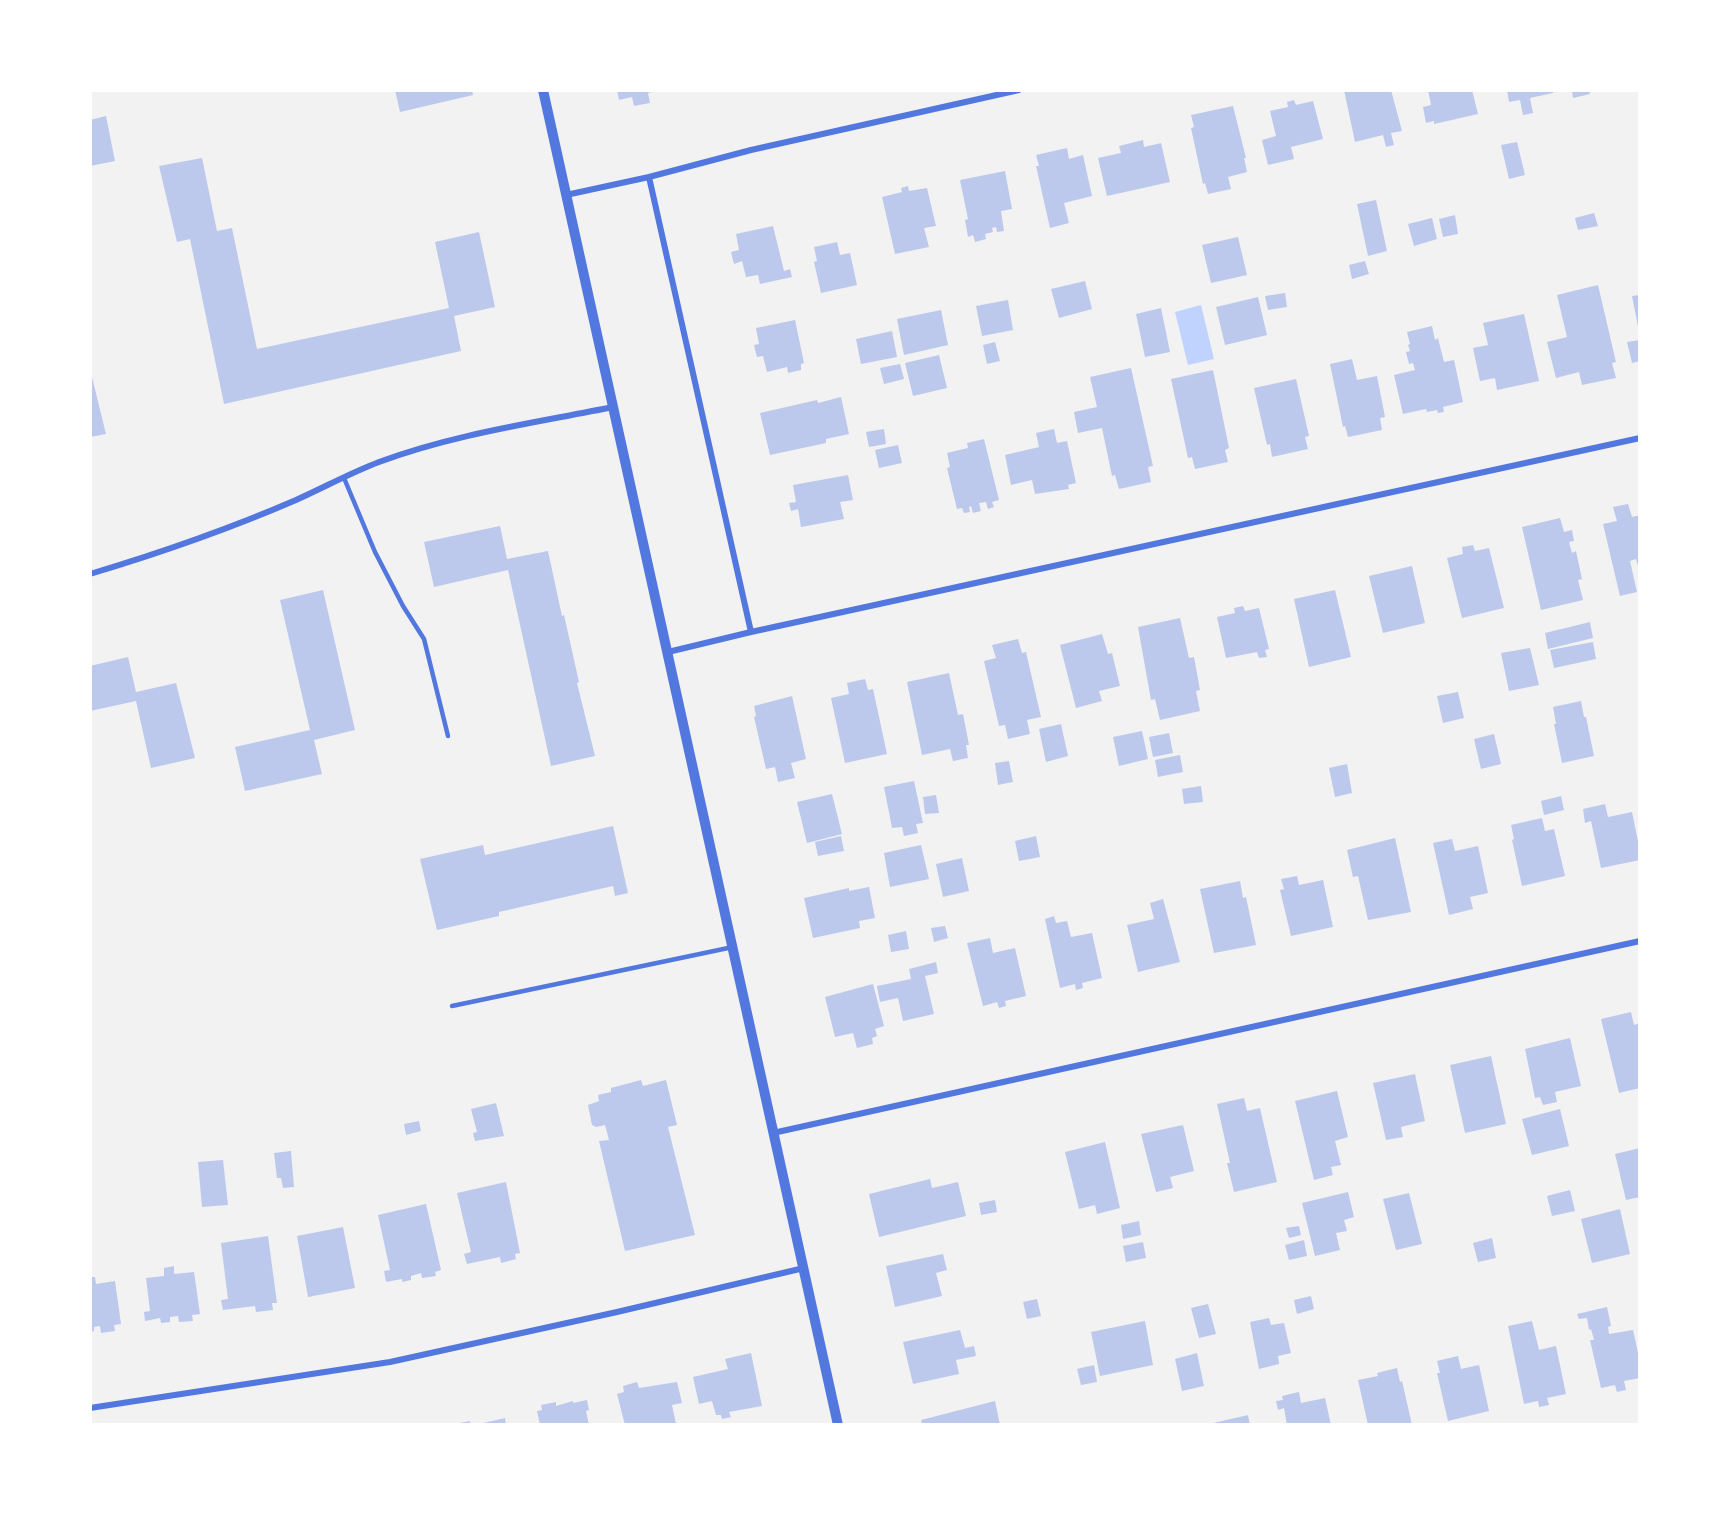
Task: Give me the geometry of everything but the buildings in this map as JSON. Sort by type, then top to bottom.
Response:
[{"type":"street","points":[[543,90],[838,1425]]},
{"type":"street","points":[[566,195],[649,177],[751,150],[1019,90]]},
{"type":"street","points":[[649,177],[751,632]]},
{"type":"street","points":[[90,574],[171,550],[295,501],[377,463],[457,438],[614,407]]},
{"type":"street","points":[[668,652],[1640,438]]},
{"type":"street","points":[[773,1133],[1640,941]]},
{"type":"street","points":[[90,1408],[390,1362],[804,1268]]},
{"type":"lane","points":[[344,478],[375,552],[403,606],[424,639],[448,736]]},
{"type":"lane","points":[[452,1006],[733,948]]},
{"type":"water","points":[[1201,305],[1214,359],[1188,365],[1175,312]]}]
